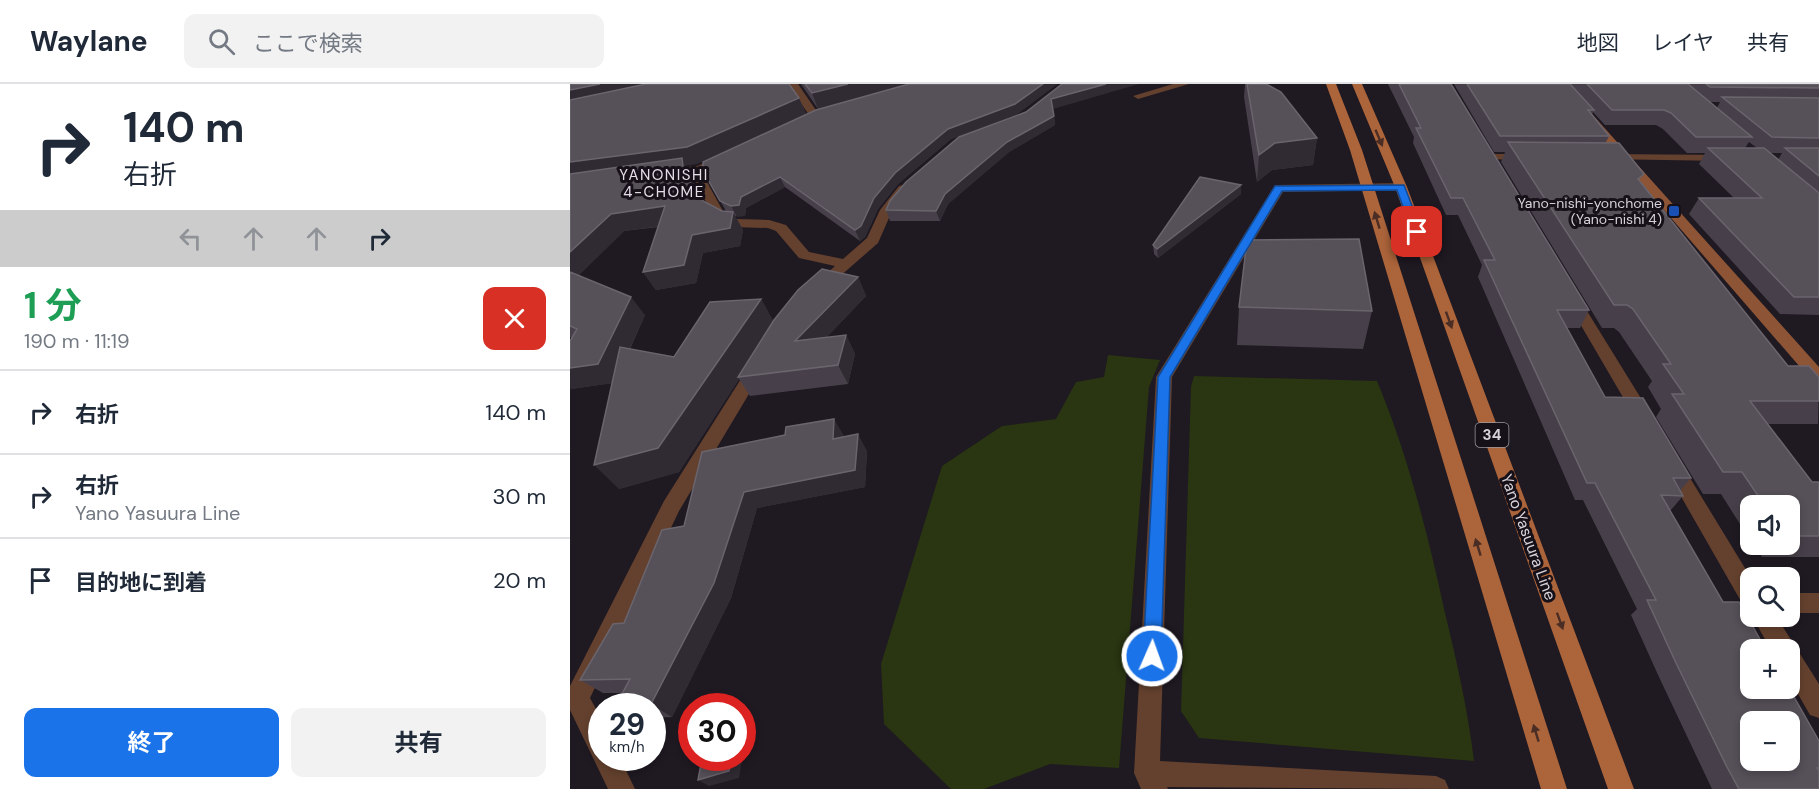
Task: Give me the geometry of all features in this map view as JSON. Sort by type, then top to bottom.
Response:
[{"type":"main road","points":[[1331,84],[1356,150],[1554,789]]},
{"type":"main road","name":"Yano Yasuura Line","points":[[1357,84],[1401,187],[1621,789]]},
{"type":"street","points":[[793,84],[815,117]]},
{"type":"street","points":[[1138,96],[1184,84]]},
{"type":"street","points":[[1560,84],[1819,378]]},
{"type":"street","points":[[1477,139],[1500,178]]},
{"type":"street","points":[[653,175],[700,169],[732,154]]},
{"type":"street","points":[[1488,157],[1544,157]]},
{"type":"street","points":[[1589,157],[1736,158]]},
{"type":"street","points":[[700,169],[701,182],[719,215],[733,223],[769,224],[781,228],[804,255],[845,264]]},
{"type":"street","points":[[807,297],[873,240],[886,210],[912,180]]},
{"type":"street","points":[[1401,187],[1279,188],[1164,377],[1151,781],[1436,789]]},
{"type":"street","points":[[1561,280],[1653,433]]},
{"type":"street","points":[[588,720],[577,698],[671,507],[764,355]]},
{"type":"street","points":[[1665,453],[1740,579]]},
{"type":"street","points":[[1800,603],[1819,603]]},
{"type":"street","points":[[1800,675],[1819,706]]},
{"type":"street","points":[[613,771],[622,789]]},
{"type":"green space","points":[[1108,355],[1160,360],[1149,387],[1119,768],[1050,764],[984,789],[951,789],[884,724],[881,664],[942,466],[1002,426],[1056,419],[1076,382],[1104,377]]},
{"type":"green space","points":[[1194,376],[1377,381],[1408,466],[1432,554],[1458,668],[1474,761],[1199,738],[1181,711],[1191,387]]},
{"type":"building","points":[[570,84],[600,84],[570,90]]},
{"type":"building","points":[[646,84],[789,84],[799,98],[687,147],[570,162],[570,100]]},
{"type":"building","points":[[805,84],[848,84],[812,93]]},
{"type":"building","points":[[909,84],[1043,84],[1015,104],[948,129],[895,173],[874,198],[861,226],[855,230],[780,177],[741,197],[739,205],[731,206],[720,201],[703,171],[703,162],[816,110]]},
{"type":"building","points":[[1062,84],[1106,84],[1051,99],[1054,116],[1007,142],[945,194],[936,211],[886,210],[890,201],[906,182],[959,137],[1026,112]]},
{"type":"building","points":[[1247,84],[1266,84],[1281,92],[1317,138],[1275,143],[1259,155]]},
{"type":"building","points":[[1399,84],[1451,84],[1589,310],[1557,310],[1605,397],[1643,398],[1691,478],[1673,478],[1683,496],[1661,495],[1723,602],[1739,602],[1740,627],[1753,627],[1760,639],[1740,639],[1740,699],[1795,699],[1819,741],[1819,768],[1817,768],[1819,789],[1739,789],[1647,600],[1656,600],[1595,483],[1587,483],[1484,260],[1495,260],[1463,198],[1451,198],[1416,128],[1421,128]]},
{"type":"building","points":[[1467,84],[1570,84],[1594,110],[1588,110],[1609,136],[1500,136]]},
{"type":"building","points":[[1587,84],[1688,84],[1752,137],[1696,137],[1671,113],[1664,110],[1612,110]]},
{"type":"building","points":[[1706,84],[1819,84],[1819,88],[1710,87]]},
{"type":"building","points":[[1722,97],[1819,98],[1819,138],[1772,137]]},
{"type":"building","points":[[1508,142],[1619,143],[1644,174],[1638,179],[1788,366],[1809,366],[1819,377],[1819,401],[1750,401],[1812,482],[1819,482],[1819,536],[1800,536],[1800,495],[1758,495],[1742,472],[1723,472],[1672,394],[1684,394],[1663,364],[1671,364],[1633,309],[1627,305],[1614,305]]},
{"type":"building","points":[[1708,148],[1764,148],[1819,193],[1819,297],[1794,297],[1699,198],[1762,198]]},
{"type":"building","points":[[1785,148],[1819,148],[1819,176]]},
{"type":"building","points":[[682,158],[683,166],[703,201],[722,211],[733,212],[730,228],[692,235],[684,265],[643,272],[665,206],[611,214],[570,252],[570,174]]},
{"type":"building","points":[[1200,177],[1241,185],[1157,249],[1153,245]]},
{"type":"building","points":[[1359,239],[1372,311],[1239,307],[1247,240]]},
{"type":"building","points":[[822,269],[858,277],[795,341],[846,335],[838,365],[738,377],[774,320],[798,290]]},
{"type":"building","points":[[570,272],[631,297],[598,364],[570,368],[570,341],[577,329],[570,326]]},
{"type":"building","points":[[761,299],[658,448],[594,465],[620,347],[674,357],[710,302]]},
{"type":"building","points":[[834,419],[833,439],[858,434],[855,470],[744,492],[714,583],[657,693],[622,693],[630,679],[580,680],[613,624],[624,623],[662,530],[684,526],[702,452],[785,435],[786,427]]},
{"type":"building","points":[[700,771],[729,771],[698,780]]},
{"type":"place","name":"Yano-nishi-yonchome (Yano-nishi 4)","points":[[1674,211]]},
{"type":"district","name":"YANONISHI 4-CHOME","points":[[664,184]]},
{"type":"route","points":[[1152,656],[1164,377],[1279,188],[1401,187],[1417,232]]}]
